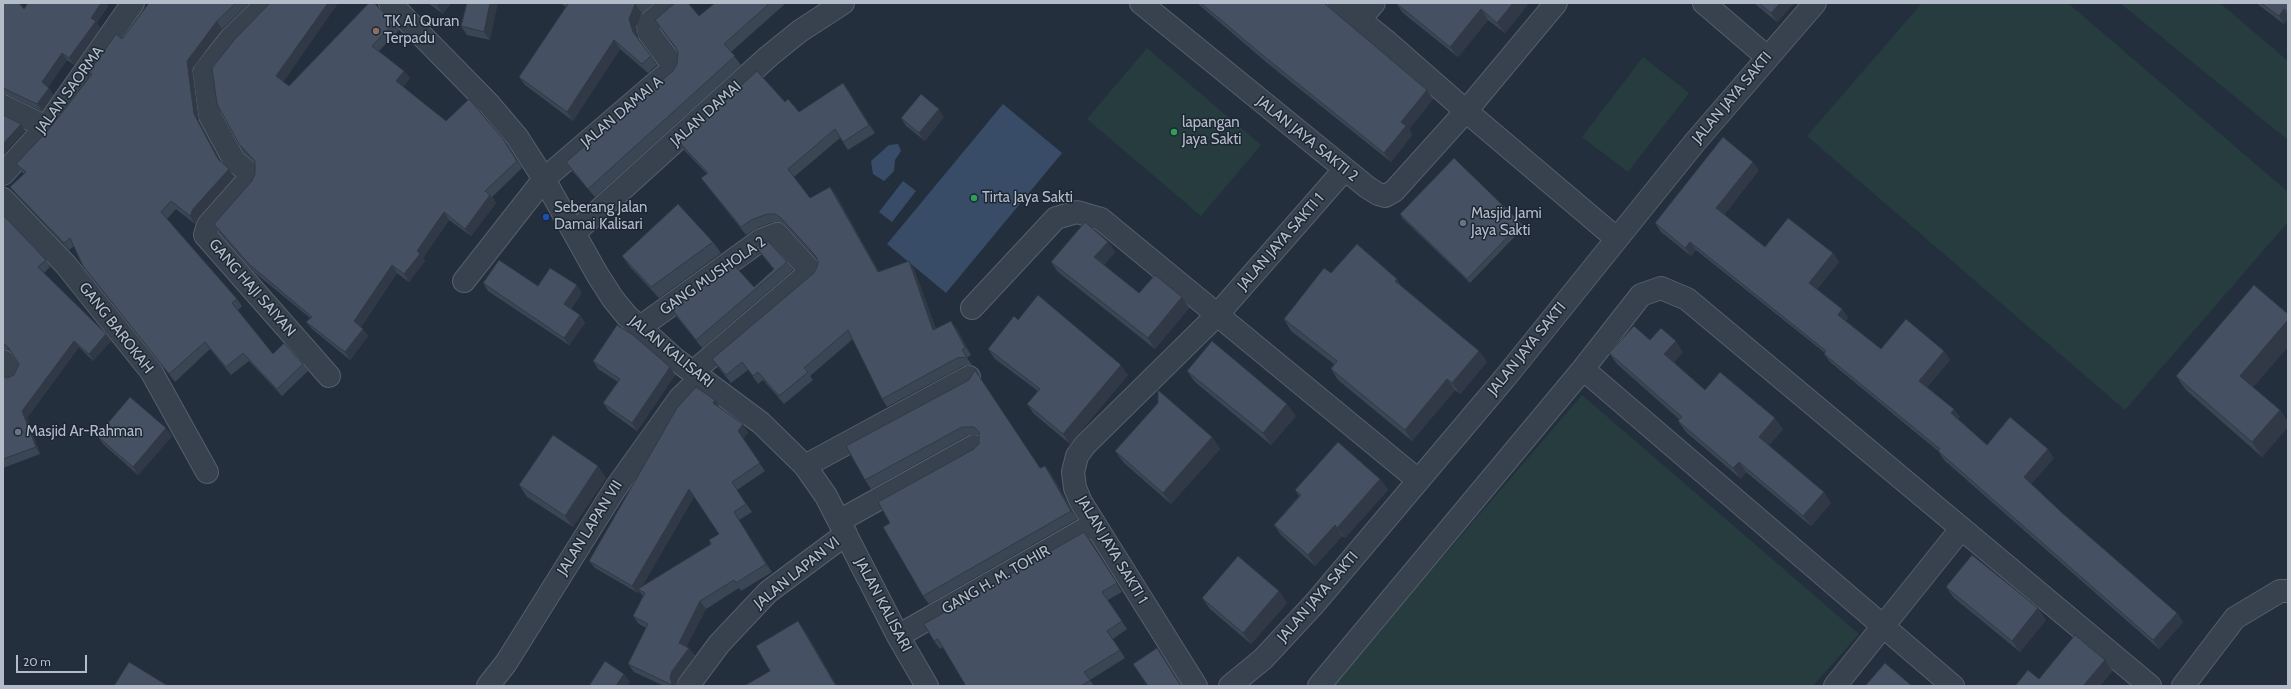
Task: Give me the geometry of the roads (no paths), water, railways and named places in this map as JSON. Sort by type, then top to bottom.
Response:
[{"type":"street","name":"JALAN SAORMA","points":[[3,174],[46,127],[133,3]]},
{"type":"street","name":"GANG HAJI SAIYAN","points":[[267,3],[231,38],[204,72],[210,116],[234,160],[249,173],[248,180],[208,225],[205,235],[329,376]]},
{"type":"street","name":"JALAN KALISARI","points":[[390,3],[505,122],[517,137],[544,179],[613,299],[639,328],[697,375],[761,423],[806,466],[842,527],[898,636],[927,686]]},
{"type":"street","name":"JALAN DAMAI A","points":[[544,179],[671,70],[672,64],[649,33],[648,26],[650,22],[672,3]]},
{"type":"street","name":"JALAN DAMAI","points":[[574,233],[769,56],[800,31],[843,3]]},
{"type":"street","name":"JALAN JAYA SAKTI 2","points":[[1141,3],[1367,187],[1385,196],[1394,191],[1466,111]]},
{"type":"street","points":[[1339,3],[1617,239]]},
{"type":"street","points":[[1359,20],[1374,3]]},
{"type":"street","points":[[1466,111],[1556,3]]},
{"type":"street","points":[[1704,3],[1767,56]]},
{"type":"street","name":"JALAN JAYA SAKTI","points":[[1230,686],[1263,659],[1315,603],[1504,379],[1767,56],[1815,3]]},
{"type":"street","points":[[3,106],[46,127]]},
{"type":"street","name":"JALAN JAYA SAKTI 1","points":[[1196,686],[1094,524],[1075,488],[1073,472],[1077,456],[1085,445],[1216,315],[1345,169]]},
{"type":"street","points":[[464,281],[544,179]]},
{"type":"street","name":"GANG BAROKAH","points":[[3,199],[66,265],[150,371],[207,472]]},
{"type":"street","points":[[972,308],[1056,218],[1077,212],[1101,219],[1418,480]]},
{"type":"street","name":"GANG MUSHOLA 2","points":[[639,328],[761,240],[777,234],[811,271],[697,375]]},
{"type":"street","points":[[1319,686],[1583,369],[1641,296],[1661,288],[1687,299],[2150,686]]},
{"type":"street","points":[[1583,369],[1883,624],[1953,686]]},
{"type":"street","name":"JALAN LAPAN VII","points":[[488,686],[506,663],[615,489],[697,375]]},
{"type":"street","points":[[806,466],[969,376]]},
{"type":"street","name":"JALAN LAPAN VI","points":[[688,686],[719,644],[768,592],[842,527],[974,446]]},
{"type":"street","name":"GANG H. M. TOHIR","points":[[898,636],[1094,524]]},
{"type":"street","points":[[1834,686],[1961,529]]},
{"type":"street","points":[[2183,686],[2235,618],[2280,591],[2288,591]]},
{"type":"water","name":"Tirta Jaya Sakti","points":[[1003,104],[1062,153],[946,293],[887,244]]},
{"type":"water","points":[[898,144],[901,151],[895,160],[894,171],[884,181],[873,174],[871,161],[889,145]]},
{"type":"water","points":[[903,181],[916,191],[892,222],[879,212]]},
{"type":"place","name":"TK Al Quran Terpadu","points":[[376,31]]},
{"type":"place","name":"lapangan Jaya Sakti","points":[[1174,132]]},
{"type":"place","name":"Tirta Jaya Sakti","points":[[974,198]]},
{"type":"place","name":"Seberang Jalan Damai Kalisari","points":[[546,217]]},
{"type":"place","name":"Masjid Jami Jaya Sakti","points":[[1463,223]]},
{"type":"place","name":"Masjid Ar-Rahman","points":[[18,432]]}]
